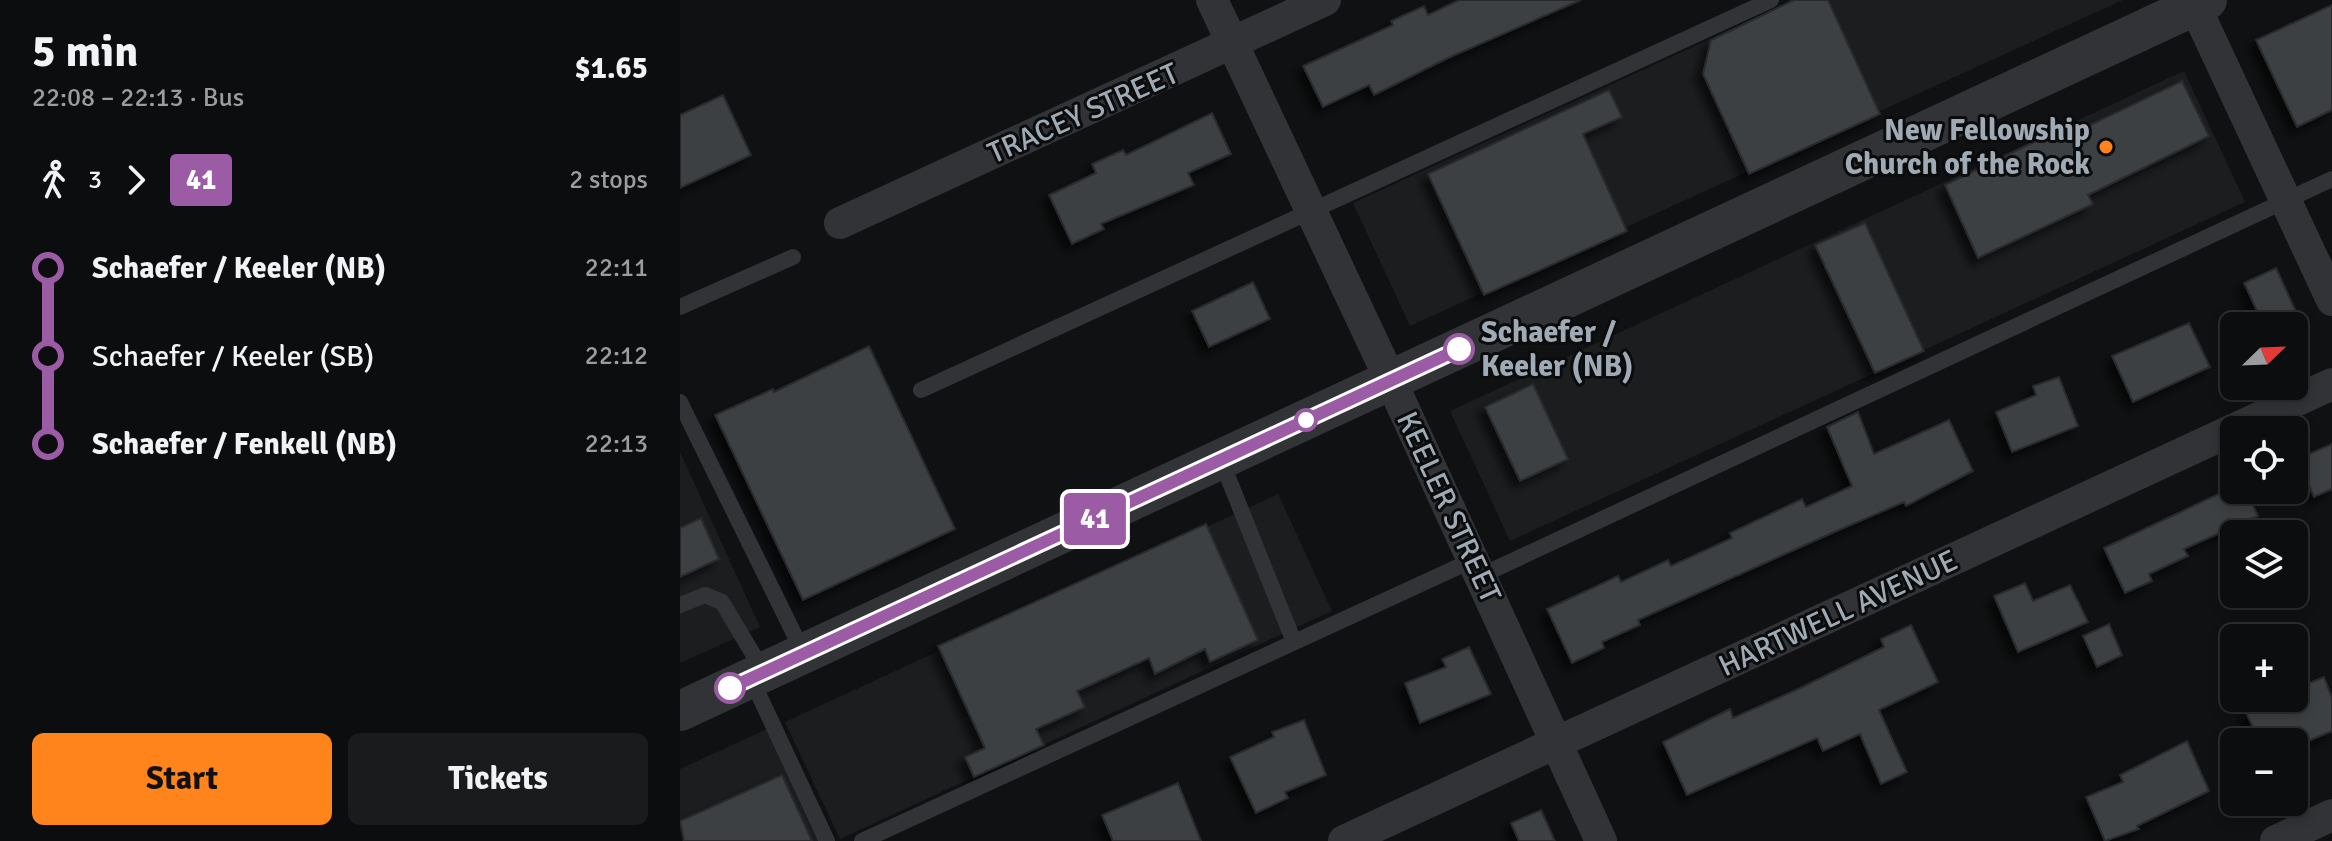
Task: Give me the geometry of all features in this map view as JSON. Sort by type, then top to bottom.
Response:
[{"type":"street","name":"KEELER STREET","points":[[1212,0],[1391,381],[1601,841]]},
{"type":"street","name":"TRACEY STREET","points":[[840,223],[1325,0]]},
{"type":"street","points":[[683,702],[758,675],[804,654],[2198,2],[2332,300]]},
{"type":"street","name":"HARTWELL AVENUE","points":[[1344,841],[2332,384]]},
{"type":"street","points":[[2276,841],[2332,815]]},
{"type":"lane","points":[[921,390],[1771,0]]},
{"type":"lane","points":[[862,841],[1294,642],[1477,568],[2332,179]]},
{"type":"lane","points":[[680,307],[793,257]]},
{"type":"lane","points":[[680,402],[804,654]]},
{"type":"lane","points":[[1221,460],[1294,642]]},
{"type":"lane","points":[[680,605],[705,595],[722,602],[758,675],[827,841]]},
{"type":"shaded area","points":[[1795,0],[2123,0],[1410,326],[1353,203]]},
{"type":"shaded area","points":[[2184,71],[2245,202],[1510,541],[1450,411]]},
{"type":"shaded area","points":[[680,452],[760,627],[680,663]]},
{"type":"shaded area","points":[[1278,494],[1332,611],[840,839],[785,722]]},
{"type":"shaded area","points":[[767,729],[819,841],[680,841],[680,769]]},
{"type":"building","points":[[1459,0],[1581,0],[1448,58],[1374,95],[1369,85],[1323,107],[1303,66],[1393,25],[1391,21],[1424,6],[1428,15]]},
{"type":"building","points":[[1794,0],[1828,0],[1880,114],[1749,174],[1703,74],[1711,40]]},
{"type":"building","points":[[2332,5],[2332,110],[2297,127],[2256,40]]},
{"type":"building","name":"New Fellowship Church of the Rock","points":[[2182,81],[2209,136],[2088,195],[2093,204],[1978,258],[1945,185],[2059,130],[2063,138]]},
{"type":"building","points":[[1609,90],[1622,117],[1583,134],[1627,231],[1484,295],[1428,174]]},
{"type":"building","points":[[723,95],[751,155],[680,188],[680,115]]},
{"type":"building","points":[[1212,113],[1231,154],[1188,173],[1194,185],[1101,224],[1104,229],[1072,244],[1049,195],[1096,173],[1092,164],[1123,150],[1126,155]]},
{"type":"building","points":[[1865,223],[1924,351],[1875,373],[1815,245]]},
{"type":"building","points":[[2276,268],[2296,312],[2257,312],[2244,283]]},
{"type":"building","points":[[1253,282],[1270,319],[1209,347],[1192,311]]},
{"type":"building","points":[[2189,323],[2210,367],[2133,402],[2112,356]]},
{"type":"building","points":[[869,346],[955,529],[803,600],[715,415],[773,389],[774,392]]},
{"type":"building","points":[[2059,377],[2078,426],[2012,452],[1996,412],[2036,395],[2033,386]]},
{"type":"building","points":[[1533,384],[1568,459],[1520,481],[1485,407]]},
{"type":"building","points":[[1858,412],[1874,454],[1949,420],[1973,471],[1906,506],[1904,502],[1638,620],[1640,625],[1602,642],[1604,648],[1572,663],[1547,609],[1618,576],[1621,582],[1668,560],[1671,566],[1732,538],[1730,533],[1802,499],[1806,507],[1852,486],[1827,427]]},
{"type":"building","points":[[2332,444],[2332,489],[2314,497],[2308,484],[2308,454]]},
{"type":"building","points":[[2220,493],[2220,504],[2252,504],[2258,516],[2249,520],[2220,520],[2220,533],[2184,549],[2188,556],[2149,574],[2152,581],[2125,593],[2104,548]]},
{"type":"building","points":[[701,518],[719,559],[680,577],[680,528]]},
{"type":"building","points":[[1206,524],[1258,640],[1210,662],[1205,649],[1155,674],[1149,658],[1077,691],[1085,707],[1036,729],[1044,745],[974,777],[965,757],[985,748],[938,646]]},
{"type":"building","points":[[2025,583],[2033,601],[2070,585],[2088,622],[2018,652],[1994,596]]},
{"type":"building","points":[[2109,624],[2122,655],[2097,667],[2083,636]]},
{"type":"building","points":[[1911,625],[1938,682],[1879,710],[1907,772],[1881,784],[1860,734],[1823,751],[1817,738],[1687,795],[1663,742],[1730,709],[1733,718],[1796,690],[1884,647],[1881,639]]},
{"type":"building","points":[[1469,647],[1491,694],[1420,723],[1405,683],[1446,667],[1442,659]]},
{"type":"building","points":[[2324,677],[2332,698],[2332,731],[2308,741],[2308,728],[2253,728],[2248,712],[2308,712],[2308,683]]},
{"type":"building","points":[[1304,720],[1326,775],[1285,792],[1288,798],[1256,813],[1230,757],[1274,737],[1272,732]]},
{"type":"building","points":[[2187,741],[2209,791],[2137,826],[2139,829],[2105,841],[2086,797],[2123,782],[2120,775]]},
{"type":"building","points":[[782,775],[812,841],[684,841],[680,821]]},
{"type":"building","points":[[1178,783],[1201,841],[1113,841],[1102,815]]},
{"type":"building","points":[[1541,810],[1555,841],[1519,841],[1511,823]]},
{"type":"bus line","name":"41","points":[[730,688],[1459,349]]},
{"type":"place","name":"New Fellowship Church of the Rock","points":[[2106,147]]},
{"type":"place","name":"Schaefer / Keeler (NB)","points":[[1459,349]]}]
